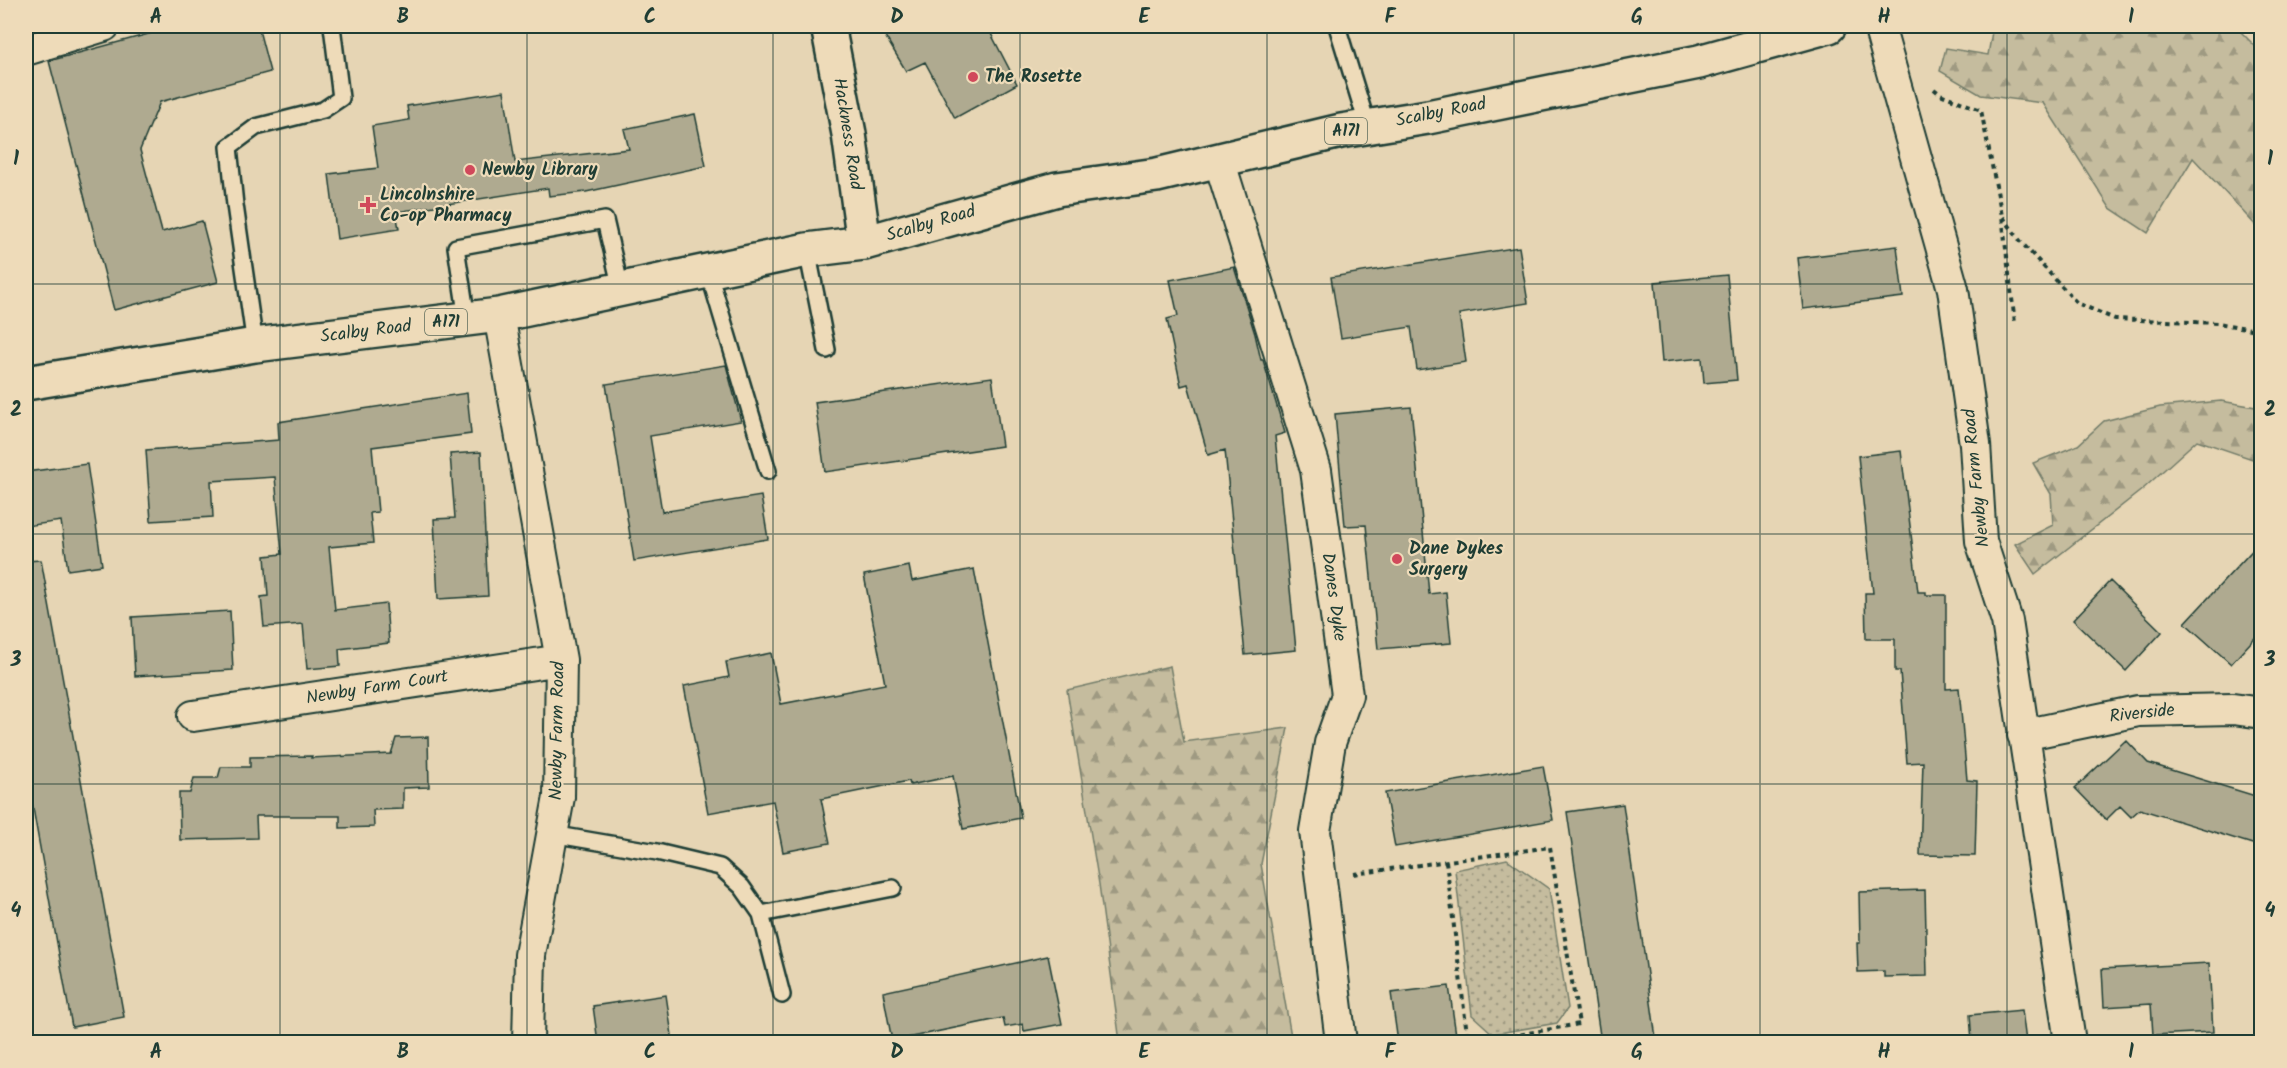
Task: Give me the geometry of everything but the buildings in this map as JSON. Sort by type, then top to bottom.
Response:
[{"type":"main road","name":"Hackness Road","points":[[828,26],[849,134],[864,243]]},
{"type":"main road","name":"Scalby Road","points":[[26,383],[255,345],[499,315],[807,250],[864,243],[1057,189],[1156,175],[1368,127],[1699,62],[1829,26]]},
{"type":"street","points":[[26,50],[104,26]]},
{"type":"street","name":"Newby Farm Road","points":[[1879,26],[1953,289],[1975,444],[1981,541],[2007,621],[2070,1042]]},
{"type":"street","name":"Danes Dyke","points":[[1219,160],[1316,470],[1347,695],[1330,743],[1315,831],[1341,1042]]},
{"type":"street","name":"Newby Farm Road","points":[[499,315],[561,660],[559,796],[530,955],[528,1042]]},
{"type":"street","name":"Newby Farm Court","points":[[192,716],[561,660]]},
{"type":"street","name":"Riverside","points":[[2023,735],[2138,711],[2233,709],[2262,713]]},
{"type":"lane","points":[[255,345],[235,205],[230,147],[256,127],[322,110],[341,98],[332,26]]},
{"type":"lane","points":[[1337,26],[1368,127]]},
{"type":"lane","points":[[467,319],[456,247],[605,220],[621,289]]},
{"type":"lane","points":[[807,250],[827,350]]},
{"type":"lane","points":[[708,270],[768,471]]},
{"type":"lane","points":[[552,834],[657,852],[720,867],[742,887],[762,915],[782,995]]},
{"type":"lane","points":[[762,915],[893,888]]},
{"type":"path","points":[[1932,87],[1940,94],[1981,110],[2002,216],[2014,323]]},
{"type":"path","points":[[2002,216],[2021,242],[2077,303],[2115,319],[2218,323],[2262,331]]},
{"type":"path","points":[[1321,878],[1550,847],[1579,1024],[1478,1042]]},
{"type":"path","points":[[1446,861],[1468,1042]]},
{"type":"green space","points":[[1993,26],[2235,26],[2261,52],[2261,231],[2193,158],[2148,233],[2110,208],[2043,103],[1981,95],[1940,71],[1946,48],[1988,55]]},
{"type":"green space","points":[[2221,401],[2261,408],[2261,462],[2197,440],[2143,489],[2035,574],[2015,544],[2053,525],[2051,494],[2033,463],[2078,445],[2104,421],[2160,407]]},
{"type":"green space","points":[[1170,666],[1184,742],[1288,728],[1261,864],[1292,1042],[1120,1042],[1099,884],[1067,690]]},
{"type":"green space","points":[[1507,859],[1549,889],[1568,1008],[1557,1023],[1493,1034],[1472,1015],[1455,870]]},
{"type":"place","name":"The Rosette","points":[[973,77]]},
{"type":"place","name":"Newby Library","points":[[470,170]]},
{"type":"place","name":"Lincolnshire Co-op Pharmacy","points":[[368,205]]},
{"type":"place","name":"Dane Dykes Surgery","points":[[1397,559]]}]
